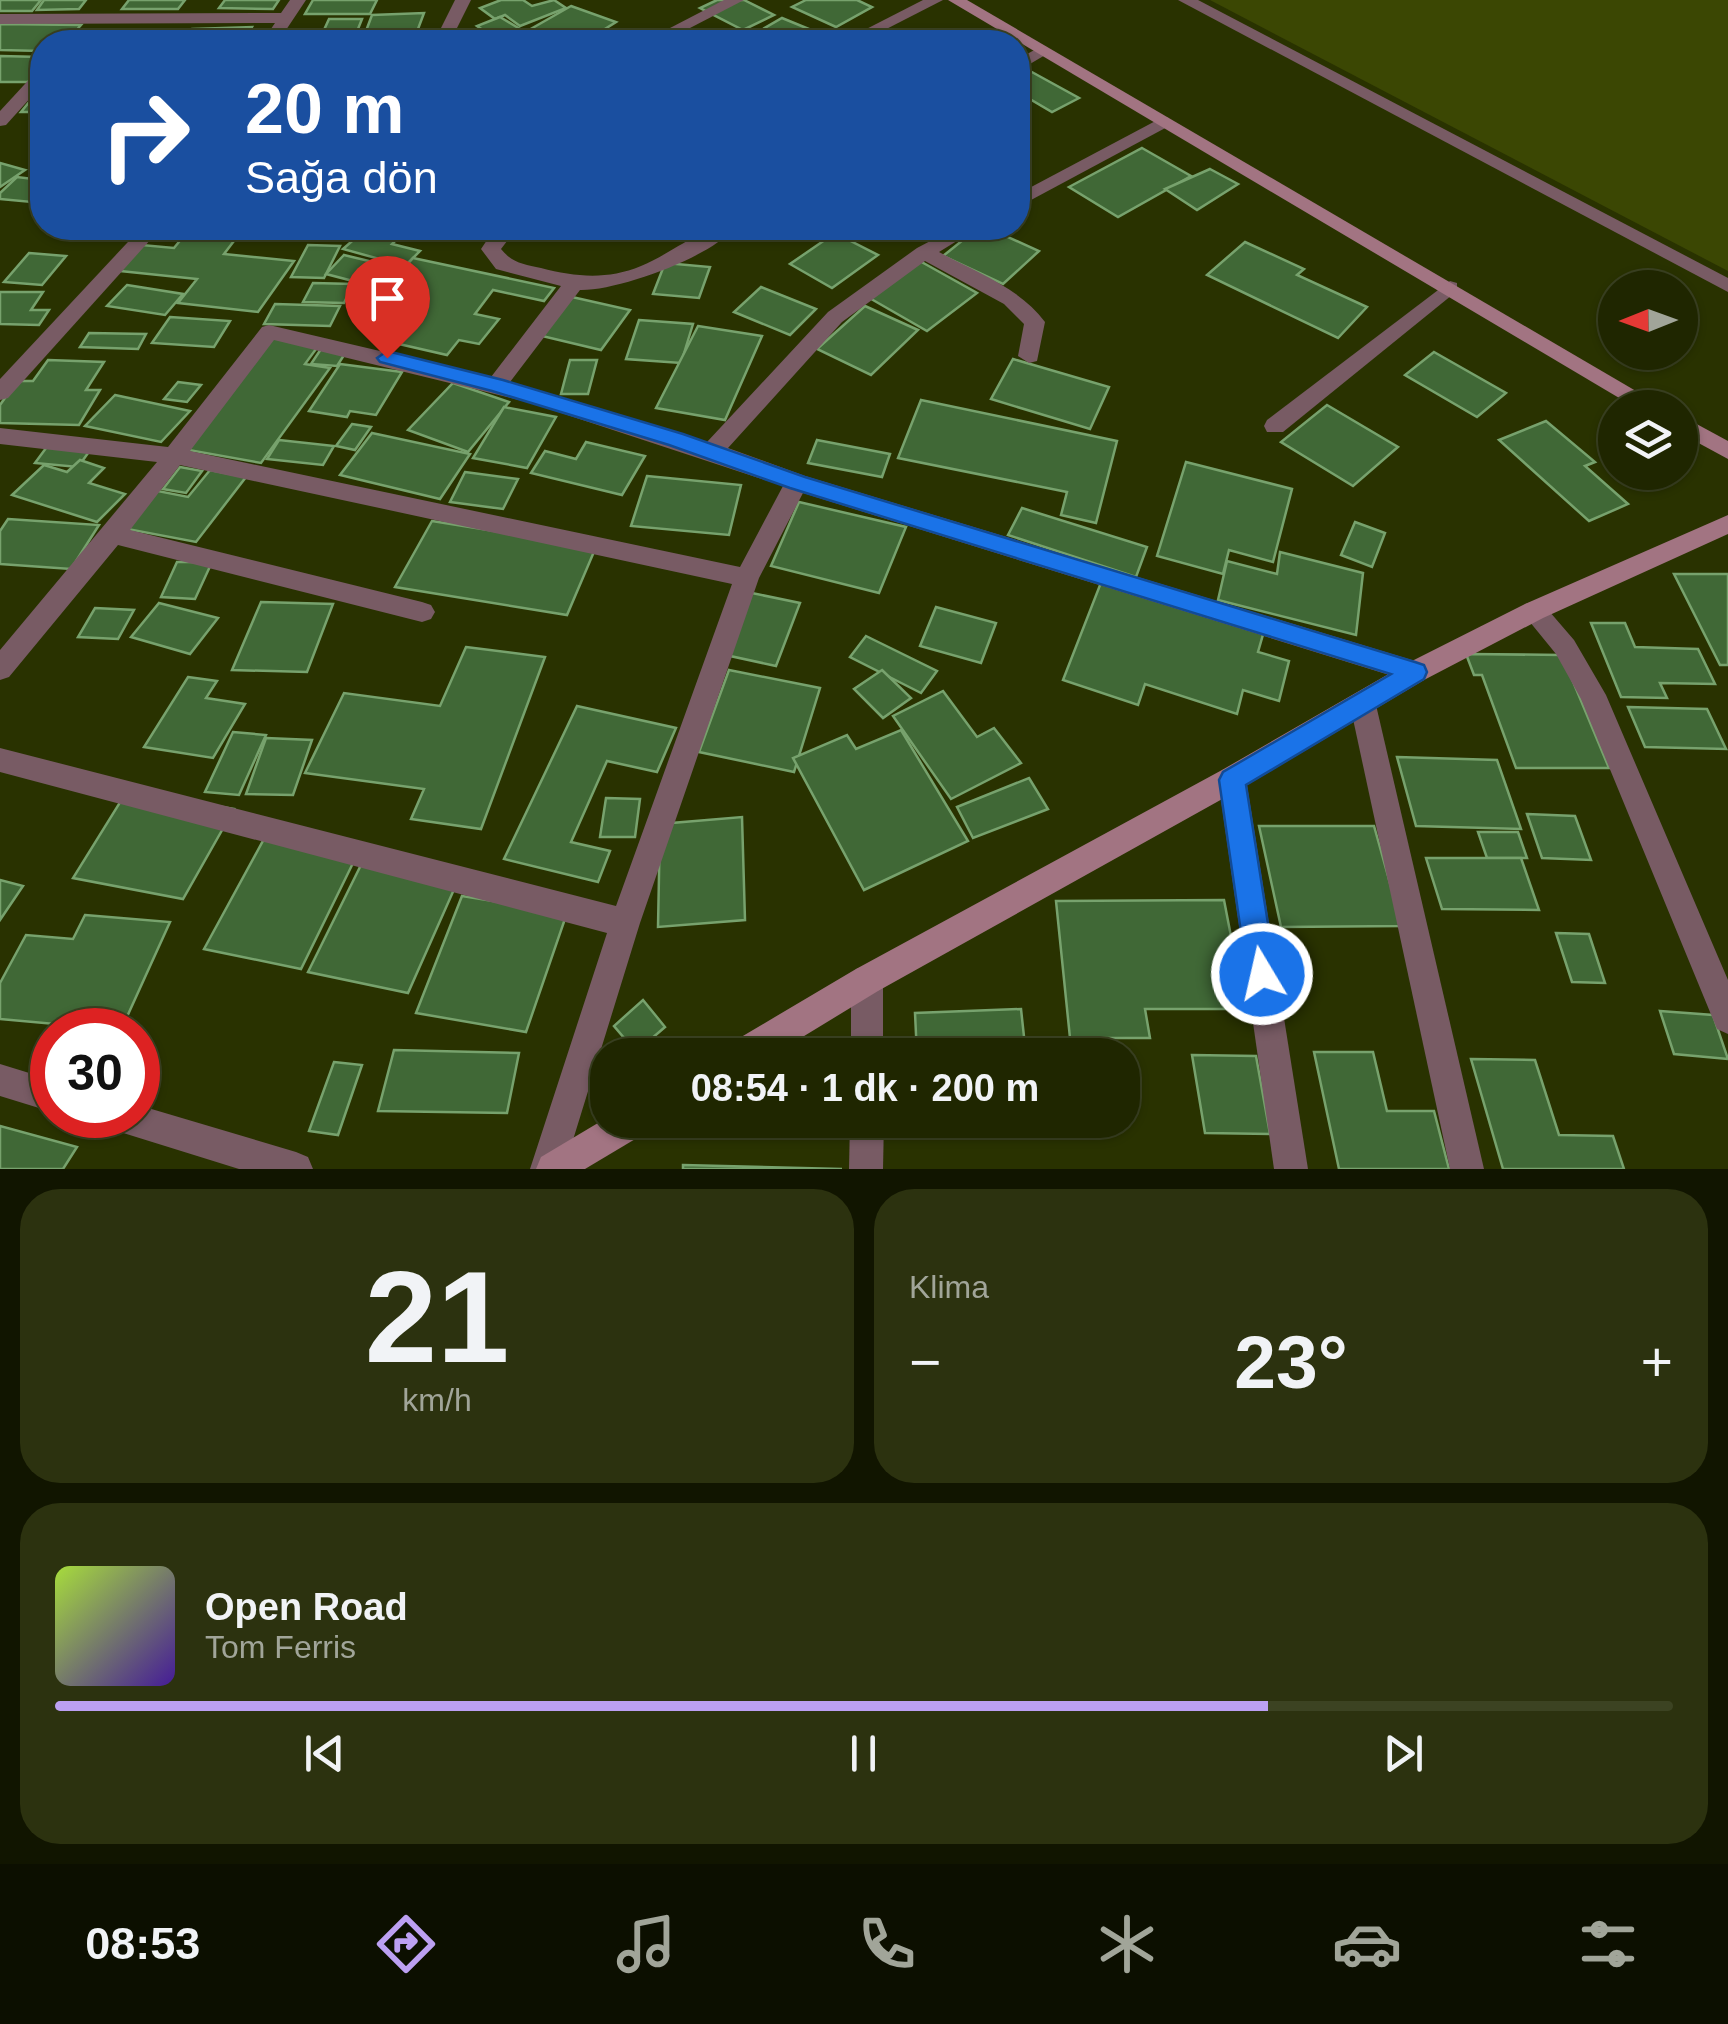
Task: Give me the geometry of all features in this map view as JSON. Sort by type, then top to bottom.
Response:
[{"type":"main road","points":[[956,0],[1008,30]]},
{"type":"main road","points":[[1030,43],[1624,390]]},
{"type":"main road","points":[[1698,434],[1728,451]]},
{"type":"main road","points":[[771,1038],[868,980],[1232,780],[1415,672],[1534,611],[1728,524]]},
{"type":"main road","points":[[550,1169],[604,1138]]},
{"type":"street","points":[[278,30],[298,0]]},
{"type":"street","points":[[448,30],[463,0]]},
{"type":"street","points":[[675,30],[736,0]]},
{"type":"street","points":[[873,30],[934,0]]},
{"type":"street","points":[[1186,0],[1728,286]]},
{"type":"street","points":[[0,19],[286,18]]},
{"type":"street","points":[[85,30],[96,19]]},
{"type":"street","points":[[1030,59],[1044,51]]},
{"type":"street","points":[[0,121],[30,89]]},
{"type":"street","points":[[1030,194],[1163,122]]},
{"type":"street","points":[[0,393],[140,240]]},
{"type":"street","points":[[494,240],[496,260],[574,283],[635,276],[702,240]]},
{"type":"street","points":[[712,450],[835,317],[946,240]]},
{"type":"street","points":[[924,252],[1011,298],[1035,322],[1029,356]]},
{"type":"street","points":[[496,385],[574,283]]},
{"type":"street","points":[[1275,426],[1450,287]]},
{"type":"street","points":[[0,668],[114,535],[269,332],[496,385],[1415,672]]},
{"type":"street","points":[[0,436],[177,456],[747,578]]},
{"type":"street","points":[[550,1169],[624,923],[747,578],[798,482]]},
{"type":"street","points":[[114,535],[422,612]]},
{"type":"street","points":[[1534,611],[1565,647],[1592,695],[1728,1018]]},
{"type":"street","points":[[1362,706],[1467,1169]]},
{"type":"street","points":[[0,760],[624,923]]},
{"type":"street","points":[[1232,780],[1291,1169]]},
{"type":"street","points":[[867,1038],[868,980]]},
{"type":"street","points":[[0,1080],[30,1089]]},
{"type":"street","points":[[160,1128],[296,1169]]},
{"type":"street","points":[[866,1169],[867,1138]]},
{"type":"green space","points":[[1210,0],[1728,0],[1728,271]]},
{"type":"building","points":[[0,0],[41,0],[32,11],[0,11]]},
{"type":"building","points":[[44,0],[86,0],[79,9],[37,10]]},
{"type":"building","points":[[129,0],[185,0],[178,9],[122,9]]},
{"type":"building","points":[[225,0],[279,0],[273,9],[219,8]]},
{"type":"building","points":[[313,0],[377,0],[370,14],[305,14]]},
{"type":"building","points":[[501,0],[523,0],[532,6],[554,0],[566,8],[520,26],[505,15],[495,19],[480,8]]},
{"type":"building","points":[[717,0],[744,0],[774,15],[743,30],[700,8]]},
{"type":"building","points":[[806,0],[857,0],[872,7],[836,27],[792,7]]},
{"type":"building","points":[[571,6],[616,22],[603,30],[529,30]]},
{"type":"building","points":[[424,13],[418,30],[366,30],[372,15]]},
{"type":"building","points":[[500,17],[520,29],[483,30],[477,26]]},
{"type":"building","points":[[782,18],[811,30],[761,30]]},
{"type":"building","points":[[329,19],[362,19],[358,29],[324,30]]},
{"type":"building","points":[[0,24],[81,25],[77,30],[30,30],[30,51],[0,50]]},
{"type":"building","points":[[252,27],[250,30],[192,29]]},
{"type":"building","points":[[0,56],[30,57],[28,82],[0,82]]},
{"type":"building","points":[[1030,71],[1079,98],[1052,112],[1030,99]]},
{"type":"building","points":[[1142,148],[1191,176],[1118,217],[1069,187]]},
{"type":"building","points":[[0,163],[25,170],[0,187]]},
{"type":"building","points":[[1210,169],[1238,184],[1197,210],[1165,189]]},
{"type":"building","points":[[17,177],[30,179],[30,202],[0,199],[0,193]]},
{"type":"building","points":[[180,240],[235,240],[224,254],[294,261],[258,312],[178,303],[197,279],[120,271],[142,245],[174,248]]},
{"type":"building","points":[[353,240],[396,240],[392,244],[420,251],[405,266],[343,249]]},
{"type":"building","points":[[825,240],[849,240],[878,255],[832,288],[790,264]]},
{"type":"building","points":[[963,240],[1015,240],[1039,251],[1003,284],[943,256]]},
{"type":"building","points":[[1245,242],[1304,269],[1297,275],[1367,307],[1338,338],[1207,275]]},
{"type":"building","points":[[308,245],[340,246],[324,278],[291,277]]},
{"type":"building","points":[[29,253],[66,256],[42,285],[4,282]]},
{"type":"building","points":[[344,255],[398,268],[380,288],[326,274]]},
{"type":"building","points":[[413,258],[554,288],[544,301],[493,290],[475,314],[499,319],[479,344],[459,340],[447,355],[377,339],[394,319],[365,313]]},
{"type":"building","points":[[918,260],[977,293],[927,331],[866,296]]},
{"type":"building","points":[[665,263],[710,267],[699,298],[653,294]]},
{"type":"building","points":[[313,283],[353,284],[344,303],[303,302]]},
{"type":"building","points":[[127,285],[183,294],[165,315],[107,306]]},
{"type":"building","points":[[761,287],[816,309],[790,335],[734,312]]},
{"type":"building","points":[[0,292],[43,292],[31,310],[49,310],[39,325],[0,324]]},
{"type":"building","points":[[572,297],[630,310],[601,350],[542,336]]},
{"type":"building","points":[[275,304],[340,306],[330,326],[264,324]]},
{"type":"building","points":[[865,306],[918,330],[871,375],[817,349]]},
{"type":"building","points":[[170,317],[230,321],[214,347],[152,343]]},
{"type":"building","points":[[639,320],[693,324],[681,363],[626,359]]},
{"type":"building","points":[[698,326],[762,336],[725,420],[656,408]]},
{"type":"building","points":[[89,333],[146,334],[138,349],[80,347]]},
{"type":"building","points":[[272,337],[319,345],[305,364],[330,368],[261,463],[183,449]]},
{"type":"building","points":[[323,346],[348,349],[337,366],[311,364]]},
{"type":"building","points":[[1434,352],[1506,393],[1477,417],[1405,375]]},
{"type":"building","points":[[1013,359],[1109,387],[1090,429],[991,399]]},
{"type":"building","points":[[48,360],[104,362],[86,390],[100,390],[79,425],[0,423],[0,405],[17,381],[33,381]]},
{"type":"building","points":[[570,360],[597,360],[588,394],[561,394]]},
{"type":"building","points":[[340,364],[402,372],[376,415],[350,411],[347,417],[309,411]]},
{"type":"building","points":[[178,382],[201,385],[187,402],[164,399]]},
{"type":"building","points":[[453,383],[509,402],[468,452],[408,430]]},
{"type":"building","points":[[115,395],[190,411],[161,442],[85,426]]},
{"type":"building","points":[[921,400],[1117,441],[1096,523],[1061,515],[1067,492],[898,458]]},
{"type":"building","points":[[1327,405],[1398,447],[1353,486],[1281,442]]},
{"type":"building","points":[[504,407],[556,417],[527,468],[473,458]]},
{"type":"building","points":[[1546,421],[1595,462],[1585,466],[1598,477],[1598,490],[1612,490],[1628,504],[1589,521],[1499,440]]},
{"type":"building","points":[[352,424],[371,427],[355,450],[336,446]]},
{"type":"building","points":[[372,433],[470,454],[440,499],[340,475]]},
{"type":"building","points":[[279,440],[334,446],[323,465],[267,459]]},
{"type":"building","points":[[817,440],[890,454],[882,477],[808,463]]},
{"type":"building","points":[[586,442],[645,456],[622,495],[531,473],[545,451],[576,459]]},
{"type":"building","points":[[49,444],[91,449],[78,467],[35,463]]},
{"type":"building","points":[[80,460],[104,468],[89,483],[125,494],[97,522],[12,495],[44,465],[67,472]]},
{"type":"building","points":[[1186,462],[1292,489],[1273,562],[1229,550],[1223,574],[1157,556]]},
{"type":"building","points":[[180,467],[202,471],[186,493],[163,489]]},
{"type":"building","points":[[210,470],[246,477],[196,542],[122,528],[153,490],[188,497]]},
{"type":"building","points":[[465,472],[518,479],[503,509],[450,502]]},
{"type":"building","points":[[647,476],[741,485],[729,535],[631,526]]},
{"type":"building","points":[[799,502],[906,527],[879,593],[771,566]]},
{"type":"building","points":[[1022,508],[1147,547],[1136,577],[1008,535]]},
{"type":"building","points":[[8,519],[99,525],[71,569],[0,564],[0,531]]},
{"type":"building","points":[[432,521],[596,547],[567,615],[395,587]]},
{"type":"building","points":[[1355,522],[1385,533],[1372,567],[1341,555]]},
{"type":"building","points":[[1280,552],[1363,573],[1356,635],[1218,600],[1227,561],[1277,574]]},
{"type":"building","points":[[177,562],[212,562],[195,599],[161,597]]},
{"type":"building","points":[[1674,574],[1728,574],[1728,665],[1720,665]]},
{"type":"building","points":[[1102,580],[1264,631],[1258,652],[1289,661],[1279,701],[1243,690],[1237,714],[1145,684],[1138,705],[1063,680]]},
{"type":"building","points":[[747,592],[800,603],[776,666],[721,654]]},
{"type":"building","points":[[261,602],[333,604],[307,672],[232,670]]},
{"type":"building","points":[[159,603],[218,618],[190,654],[131,637]]},
{"type":"building","points":[[936,607],[996,623],[981,663],[920,646]]},
{"type":"building","points":[[95,608],[134,610],[118,639],[78,637]]},
{"type":"building","points":[[1591,623],[1625,623],[1635,647],[1698,649],[1715,684],[1660,683],[1667,698],[1621,697]]},
{"type":"building","points":[[866,636],[937,671],[921,693],[850,657]]},
{"type":"building","points":[[466,647],[545,657],[481,829],[411,819],[424,789],[305,773],[344,693],[440,706]]},
{"type":"building","points":[[1466,654],[1562,655],[1609,768],[1516,768],[1482,675],[1474,675]]},
{"type":"building","points":[[729,670],[820,688],[794,772],[699,752]]},
{"type":"building","points":[[882,670],[911,698],[883,718],[854,689]]},
{"type":"building","points":[[188,677],[217,681],[206,698],[245,704],[213,758],[144,747]]},
{"type":"building","points":[[943,691],[977,737],[994,728],[1021,763],[951,799],[893,716]]},
{"type":"building","points":[[577,706],[676,728],[657,772],[607,761],[571,842],[610,851],[598,882],[504,859]]},
{"type":"building","points":[[1628,707],[1707,709],[1726,749],[1645,747]]},
{"type":"building","points":[[901,730],[968,841],[864,890],[793,758],[847,735],[856,749]]},
{"type":"building","points":[[233,732],[266,735],[239,795],[205,792]]},
{"type":"building","points":[[266,738],[312,740],[293,795],[246,794]]},
{"type":"building","points":[[1397,757],[1497,760],[1521,829],[1416,826]]},
{"type":"building","points":[[1029,778],[1048,809],[973,838],[957,807]]},
{"type":"building","points":[[127,791],[234,809],[183,899],[73,878]]},
{"type":"building","points":[[606,798],[640,799],[635,837],[600,837]]},
{"type":"building","points":[[1527,814],[1575,816],[1591,860],[1542,858]]},
{"type":"building","points":[[742,817],[745,920],[658,927],[660,824]]},
{"type":"building","points":[[1259,826],[1374,826],[1402,926],[1281,927]]},
{"type":"building","points":[[1478,832],[1518,832],[1527,858],[1487,858]]},
{"type":"building","points":[[264,839],[356,857],[301,969],[204,949]]},
{"type":"building","points":[[1426,858],[1521,858],[1539,910],[1442,909]]},
{"type":"building","points":[[361,865],[456,885],[408,993],[308,972]]},
{"type":"building","points":[[0,880],[23,886],[0,920]]},
{"type":"building","points":[[462,896],[567,913],[526,1032],[416,1013]]},
{"type":"building","points":[[1224,900],[1245,1009],[1145,1009],[1150,1038],[1070,1038],[1056,901]]},
{"type":"building","points":[[85,915],[170,922],[131,1008],[30,1008],[30,1022],[0,1019],[0,983],[26,935],[73,939]]},
{"type":"building","points":[[1556,933],[1589,934],[1605,983],[1572,982]]},
{"type":"building","points":[[643,1000],[665,1027],[652,1038],[624,1038],[614,1026]]},
{"type":"building","points":[[1021,1009],[1024,1038],[916,1038],[915,1013]]},
{"type":"building","points":[[1660,1011],[1713,1015],[1728,1059],[1674,1054]]},
{"type":"building","points":[[394,1050],[519,1053],[507,1113],[378,1111]]},
{"type":"building","points":[[1314,1052],[1373,1052],[1387,1111],[1434,1111],[1449,1169],[1339,1169]]},
{"type":"building","points":[[1192,1055],[1256,1056],[1270,1134],[1205,1133]]},
{"type":"building","points":[[1471,1059],[1535,1060],[1559,1135],[1613,1136],[1624,1169],[1503,1169]]},
{"type":"building","points":[[334,1062],[362,1065],[338,1135],[309,1131]]},
{"type":"building","points":[[0,1126],[30,1134],[30,1138],[77,1147],[63,1169],[0,1169]]},
{"type":"building","points":[[683,1165],[842,1169],[683,1169]]},
{"type":"route","points":[[387,358],[496,385],[712,450],[798,482],[1415,672],[1232,780],[1262,974]]}]
